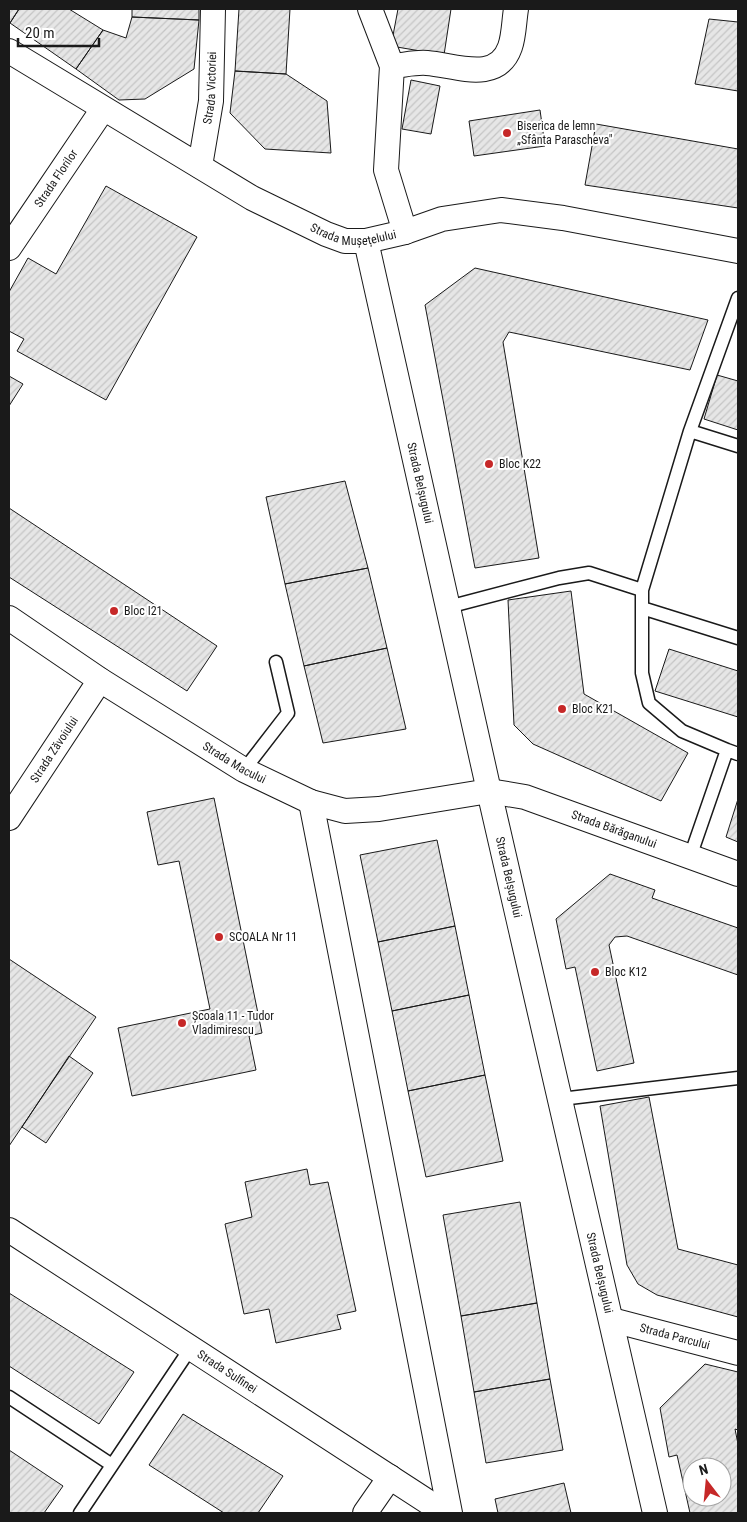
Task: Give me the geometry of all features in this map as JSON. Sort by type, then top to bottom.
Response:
[{"type":"street","name":"Strada Victoriei","points":[[200,166],[210,101],[213,9]]},
{"type":"street","points":[[370,9],[392,66],[386,170],[405,232]]},
{"type":"street","points":[[392,66],[426,62],[475,70],[492,69],[502,61],[510,47],[516,9]]},
{"type":"street","name":"Strada Mușețelului","points":[[9,51],[252,198],[326,234],[345,241],[366,241],[405,232],[442,219],[501,210],[563,218],[738,251]]},
{"type":"street","name":"Strada Florilor","points":[[9,248],[103,109]]},
{"type":"street","name":"Strada Belșugului","points":[[366,241],[489,791],[655,1513]]},
{"type":"street","name":"Strada Macului","points":[[9,618],[100,680],[244,770],[311,802],[345,811],[378,809],[489,791]]},
{"type":"street","name":"Strada Zăvoiului","points":[[9,818],[100,680]]},
{"type":"street","name":"Strada Bărăganului","points":[[489,791],[526,798],[738,874]]},
{"type":"street","points":[[311,802],[450,1513]]},
{"type":"street","name":"Strada Sulfinei","points":[[9,1230],[446,1513]]},
{"type":"street","name":"Strada Parcului","points":[[612,1320],[738,1353]]},
{"type":"street","points":[[365,1513],[390,1477]]},
{"type":"lane","points":[[690,857],[732,752],[682,731],[649,703],[642,673],[642,590],[690,432],[738,298]]},
{"type":"lane","points":[[690,432],[738,446]]},
{"type":"lane","points":[[448,607],[559,578],[589,573],[642,590]]},
{"type":"lane","points":[[642,608],[738,638]]},
{"type":"lane","points":[[244,770],[288,713],[276,662]]},
{"type":"lane","points":[[560,1099],[738,1078]]},
{"type":"lane","points":[[80,1513],[190,1349]]},
{"type":"lane","points":[[9,1398],[112,1465]]},
{"type":"building","points":[[9,9],[19,9],[10,23],[9,22]]},
{"type":"building","points":[[19,9],[69,9],[103,30],[76,69],[10,23]]},
{"type":"building","points":[[132,9],[199,9],[199,20],[132,17]]},
{"type":"building","points":[[239,9],[290,9],[286,74],[235,71]]},
{"type":"building","points":[[398,9],[451,9],[444,55],[391,46]]},
{"type":"building","points":[[132,17],[199,20],[194,69],[145,99],[119,100],[76,69],[103,30],[126,38]]},
{"type":"building","points":[[709,19],[738,22],[738,91],[695,84]]},
{"type":"building","points":[[235,71],[286,74],[327,101],[331,153],[265,149],[230,113]]},
{"type":"building","points":[[411,80],[440,86],[431,134],[402,129]]},
{"type":"building","name":"Biserica de lemn „Sfânta Parascheva\"","points":[[540,110],[545,146],[474,156],[469,121]]},
{"type":"building","points":[[596,124],[738,149],[738,208],[585,185]]},
{"type":"building","points":[[106,186],[197,237],[106,400],[17,351],[24,339],[9,331],[9,292],[28,258],[56,274]]},
{"type":"building","name":"Bloc K22","points":[[475,268],[708,320],[690,370],[509,332],[503,342],[539,558],[475,568],[425,305]]},
{"type":"building","points":[[717,375],[738,381],[738,430],[704,419]]},
{"type":"building","points":[[9,376],[23,384],[9,406]]},
{"type":"building","points":[[345,481],[368,568],[285,584],[266,497]]},
{"type":"building","name":"Bloc I21","points":[[9,508],[217,646],[187,691],[9,577]]},
{"type":"building","points":[[368,568],[387,648],[304,666],[285,584]]},
{"type":"building","name":"Bloc K21","points":[[571,591],[584,694],[688,753],[661,801],[533,744],[514,725],[508,600]]},
{"type":"building","points":[[387,648],[406,729],[323,743],[304,666]]},
{"type":"building","points":[[669,649],[738,671],[738,717],[655,691]]},
{"type":"building","name":"SCOALA Nr 11","points":[[214,798],[262,1033],[249,1036],[256,1070],[132,1096],[118,1028],[210,1009],[179,861],[158,865],[147,812]]},
{"type":"building","points":[[738,799],[738,842],[726,837]]},
{"type":"building","points":[[437,840],[455,926],[378,942],[360,855]]},
{"type":"building","name":"Bloc K12","points":[[610,874],[655,890],[652,898],[738,928],[738,975],[627,936],[615,937],[609,945],[634,1063],[597,1071],[575,967],[566,969],[556,919]]},
{"type":"building","points":[[455,926],[469,995],[392,1011],[378,942]]},
{"type":"building","points":[[9,959],[96,1017],[9,1146]]},
{"type":"building","points":[[469,995],[485,1075],[408,1091],[392,1011]]},
{"type":"building","points":[[69,1056],[93,1073],[46,1143],[22,1127]]},
{"type":"building","points":[[485,1075],[503,1161],[426,1177],[408,1091]]},
{"type":"building","points":[[649,1097],[678,1249],[738,1265],[738,1317],[657,1295],[638,1284],[627,1265],[600,1106]]},
{"type":"building","points":[[307,1169],[310,1185],[328,1182],[356,1311],[337,1315],[341,1329],[276,1343],[269,1309],[244,1314],[225,1224],[252,1217],[245,1182]]},
{"type":"building","points":[[520,1202],[537,1303],[461,1316],[443,1215]]},
{"type":"building","points":[[9,1293],[134,1372],[99,1424],[9,1366]]},
{"type":"building","points":[[537,1303],[550,1379],[474,1392],[461,1316]]},
{"type":"building","points":[[705,1364],[738,1372],[738,1430],[735,1429],[738,1444],[738,1513],[690,1513],[689,1507],[732,1507],[732,1457],[682,1457],[682,1477],[677,1455],[669,1457],[660,1408]]},
{"type":"building","points":[[550,1379],[563,1450],[486,1463],[474,1392]]},
{"type":"building","points":[[183,1414],[283,1476],[258,1513],[224,1513],[149,1465]]},
{"type":"building","points":[[9,1450],[63,1486],[44,1513],[9,1513]]},
{"type":"building","points":[[564,1483],[571,1513],[498,1513],[495,1499]]},
{"type":"place","name":"Biserica de lemn „Sfânta Parascheva\"","points":[[507,133]]},
{"type":"place","name":"Bloc K22","points":[[489,464]]},
{"type":"place","name":"Bloc I21","points":[[114,611]]},
{"type":"place","name":"Bloc K21","points":[[562,709]]},
{"type":"place","name":"SCOALA Nr 11","points":[[219,937]]},
{"type":"place","name":"Bloc K12","points":[[595,972]]},
{"type":"place","name":"Școala 11 - Tudor Vladimirescu","points":[[182,1023]]}]
